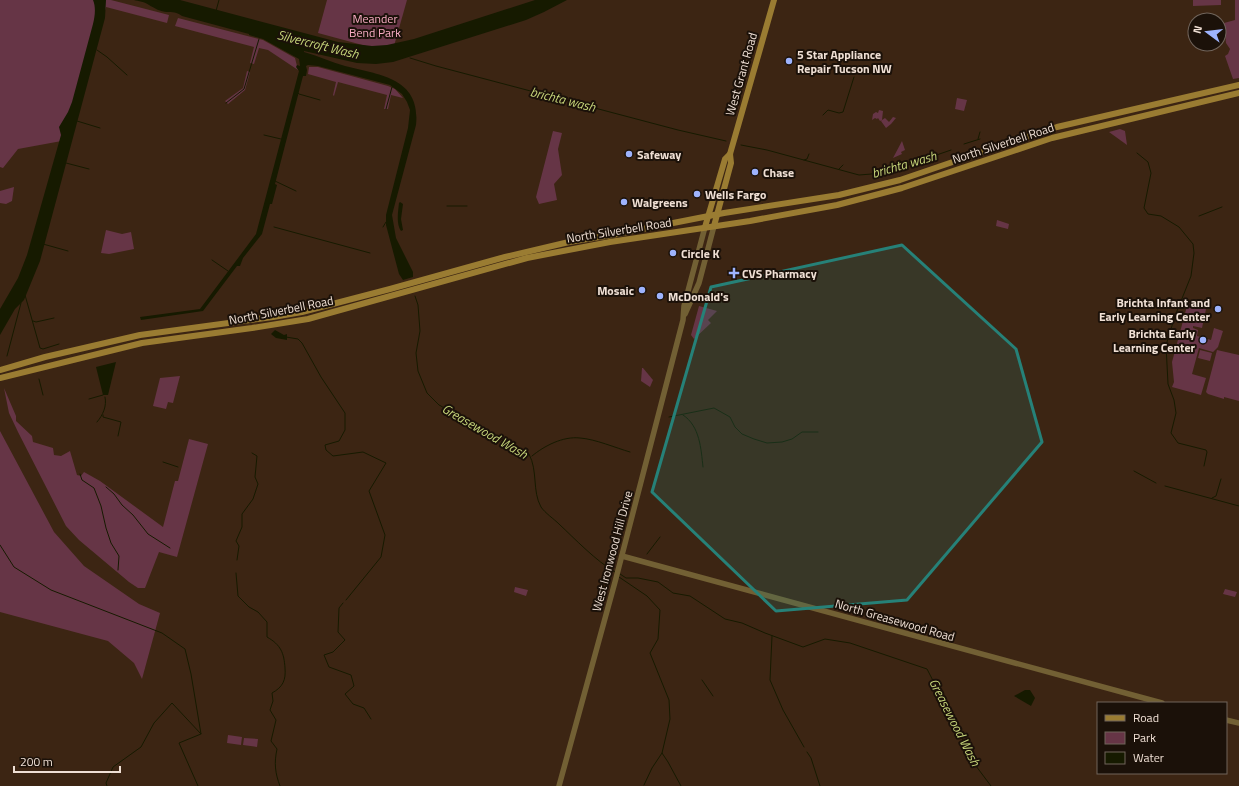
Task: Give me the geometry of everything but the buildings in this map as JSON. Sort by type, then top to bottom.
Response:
[{"type":"main road","name":"West Grant Road","points":[[714,226],[731,163],[730,154],[774,0]]},
{"type":"main road","name":"North Silverbell Road","points":[[0,370],[45,357],[140,335],[302,312],[505,257],[569,242],[718,214],[836,196],[900,180],[1057,128],[1239,86]]},
{"type":"main road","name":"North Silverbell Road","points":[[0,378],[142,344],[308,319],[527,258],[610,242],[837,205],[902,188],[1052,138],[1239,94]]},
{"type":"main road","name":"West Grant Road","points":[[705,227],[725,159],[730,154]]},
{"type":"main road","points":[[810,199],[812,209]]},
{"type":"main road","points":[[610,242],[617,238],[639,234],[643,229]]},
{"type":"street","name":"West Ironwood Hill Drive","points":[[559,786],[616,582],[683,320],[699,283],[714,226]]},
{"type":"street","name":"West Ironwood Hill Drive","points":[[683,320],[684,306],[705,227]]},
{"type":"street","name":"North Greasewood Road","points":[[622,556],[1158,702]]},
{"type":"street","points":[[1227,720],[1239,723]]},
{"type":"highlighted area","points":[[902,245],[1016,349],[1042,442],[907,600],[776,611],[652,492],[711,287]]},
{"type":"green space","points":[[0,0],[111,0],[169,15],[167,23],[106,7],[67,140],[18,149],[3,168],[0,167]]},
{"type":"green space","name":"Meander Bend Park","points":[[327,0],[407,0],[392,53],[318,33]]},
{"type":"green space","points":[[1193,0],[1221,0],[1221,5],[1193,6]]},
{"type":"green space","points":[[1235,0],[1239,0],[1239,78],[1233,79],[1225,56],[1228,54],[1230,49],[1227,44],[1227,22],[1235,20]]},
{"type":"green space","points":[[178,18],[263,40],[295,58],[298,70],[268,50],[259,48],[254,64],[250,63],[254,47],[175,26]]},
{"type":"green space","points":[[309,67],[318,67],[388,86],[395,89],[403,98],[391,95],[388,109],[384,109],[387,95],[338,82],[334,96],[336,82],[308,74]]},
{"type":"green space","points":[[247,71],[250,72],[245,90],[228,104],[225,101],[243,88]]},
{"type":"green space","points":[[957,98],[967,100],[964,111],[955,109]]},
{"type":"green space","points":[[879,110],[883,111],[882,120],[880,121],[878,118],[875,118],[872,120],[873,114],[876,112],[878,113]]},
{"type":"green space","points":[[893,117],[896,118],[886,128],[881,121],[885,118],[889,122]]},
{"type":"green space","points":[[1120,129],[1125,131],[1127,145],[1109,132]]},
{"type":"green space","points":[[553,131],[562,133],[558,149],[562,175],[554,184],[557,200],[539,204],[536,197]]},
{"type":"green space","points":[[902,141],[905,150],[901,152],[902,154],[893,158]]},
{"type":"green space","points":[[14,187],[12,201],[6,204],[0,203],[0,191]]},
{"type":"green space","points":[[997,220],[1009,224],[1008,229],[996,226]]},
{"type":"green space","points":[[106,230],[122,234],[131,232],[134,249],[109,254],[101,253]]},
{"type":"green space","points":[[1191,301],[1199,303],[1198,307],[1206,309],[1202,328],[1193,326],[1193,328],[1198,330],[1197,336],[1211,340],[1214,328],[1223,331],[1218,347],[1213,352],[1199,348],[1192,374],[1206,378],[1201,395],[1172,387],[1174,382],[1172,362],[1187,306]]},
{"type":"green space","points":[[699,306],[717,311],[708,320],[711,323],[694,339],[691,335]]},
{"type":"green space","points":[[1200,350],[1212,353],[1210,361],[1198,358]]},
{"type":"green space","points":[[1217,350],[1239,355],[1239,401],[1224,397],[1224,399],[1206,392]]},
{"type":"green space","points":[[642,368],[653,380],[650,387],[641,381]]},
{"type":"green space","points":[[180,376],[173,403],[168,402],[166,409],[153,406],[160,378]]},
{"type":"green space","points":[[4,388],[16,416],[16,421],[32,436],[33,442],[53,448],[54,455],[61,456],[70,451],[77,475],[81,476],[84,472],[100,481],[163,527],[175,481],[178,481],[189,439],[208,444],[177,557],[159,552],[145,588],[138,588],[129,582],[79,540],[66,526],[9,413]]},
{"type":"green space","points":[[0,431],[54,532],[84,566],[139,604],[160,613],[142,679],[134,663],[108,641],[0,612]]},
{"type":"green space","points":[[515,587],[528,590],[526,596],[514,592]]},
{"type":"green space","points":[[1225,589],[1237,592],[1235,597],[1223,594]]},
{"type":"green space","points":[[228,735],[242,737],[241,745],[227,743]]},
{"type":"green space","points":[[244,738],[258,739],[257,747],[243,745]]},
{"type":"water","points":[[93,0],[106,0],[105,18],[40,261],[24,300],[15,309],[0,335],[0,309],[18,278],[27,255],[61,135],[59,127],[72,102],[94,21],[95,9]]},
{"type":"water","name":"Silvercroft Wash","points":[[134,0],[180,0],[338,42],[372,46],[387,45],[414,39],[535,0],[567,0],[526,20],[393,62],[376,64],[357,63],[304,51],[396,81],[405,88],[412,97],[416,109],[416,125],[392,215],[396,238],[413,272],[413,277],[403,280],[399,274],[386,225],[386,215],[408,128],[410,110],[407,102],[402,94],[390,85],[318,66],[308,65],[306,66],[306,76],[303,76],[275,184],[277,185],[262,234],[243,258],[240,266],[237,266],[203,311],[141,320],[140,317],[200,309],[256,234],[299,71],[296,67],[297,65],[300,66],[299,59],[263,39],[182,16],[173,12],[155,9],[146,3]]},
{"type":"water","points":[[400,202],[403,204],[401,219],[403,230],[401,231],[398,225]]},
{"type":"water","points":[[275,330],[284,335],[287,334],[287,340],[276,338],[271,334]]},
{"type":"water","points":[[116,362],[108,395],[103,395],[96,367]]},
{"type":"water","points":[[1025,690],[1030,690],[1035,698],[1031,706],[1014,696]]},
{"type":"waterway","points":[[216,11],[219,0]]},
{"type":"waterway","points":[[226,103],[244,89],[259,39]]},
{"type":"waterway","points":[[97,50],[127,75]]},
{"type":"waterway","name":"brichta wash","points":[[410,58],[678,130],[726,141]]},
{"type":"waterway","points":[[823,115],[828,110],[839,113],[843,112],[854,77]]},
{"type":"waterway","points":[[386,109],[392,87]]},
{"type":"waterway","points":[[298,93],[320,100]]},
{"type":"waterway","points":[[77,121],[100,128]]},
{"type":"waterway","name":"brichta wash","points":[[978,139],[980,132]]},
{"type":"waterway","points":[[264,135],[281,139]]},
{"type":"waterway","name":"brichta wash","points":[[964,144],[980,139]]},
{"type":"waterway","name":"brichta wash","points":[[741,145],[767,150],[859,175],[883,172],[951,150]]},
{"type":"waterway","points":[[1137,153],[1148,162],[1151,173],[1144,208],[1148,214],[1161,216],[1179,227],[1193,244],[1194,253],[1191,276],[1175,316],[1166,345],[1168,384],[1174,400],[1176,413],[1171,433],[1178,443],[1206,450],[1207,452],[1204,466]]},
{"type":"waterway","name":"brichta wash","points":[[804,160],[807,159],[809,154]]},
{"type":"waterway","points":[[66,163],[89,169]]},
{"type":"waterway","name":"brichta wash","points":[[839,169],[843,165]]},
{"type":"waterway","points":[[275,181],[296,191]]},
{"type":"waterway","points":[[447,206],[467,206]]},
{"type":"waterway","points":[[1199,216],[1222,207]]},
{"type":"waterway","points":[[383,227],[386,222]]},
{"type":"waterway","points":[[274,227],[370,253]]},
{"type":"waterway","points":[[43,244],[68,251]]},
{"type":"waterway","points":[[212,260],[228,271]]},
{"type":"waterway","points":[[25,295],[40,348],[43,349],[59,344]]},
{"type":"waterway","name":"Greasewood Wash","points":[[415,296],[418,305],[420,331],[416,353],[418,371],[427,393],[439,405],[529,454],[532,461],[538,501],[541,507],[593,556],[615,572]]},
{"type":"waterway","points":[[7,356],[21,303]]},
{"type":"waterway","points":[[33,321],[36,322],[54,318]]},
{"type":"waterway","points":[[286,337],[298,339],[302,343],[321,377],[345,413],[345,430],[339,441],[325,445],[326,450],[333,456],[363,452],[386,463],[369,491],[385,535],[381,557],[346,600]]},
{"type":"waterway","points":[[39,379],[43,395]]},
{"type":"waterway","points":[[89,399],[103,395]]},
{"type":"waterway","points":[[97,422],[104,410],[105,397]]},
{"type":"waterway","points":[[669,417],[714,408],[730,417],[735,427],[742,434],[767,443],[782,442],[792,439],[802,432],[818,432]]},
{"type":"waterway","points":[[103,415],[103,417],[121,422],[118,436]]},
{"type":"waterway","points":[[683,415],[693,425],[699,438],[703,467]]},
{"type":"waterway","points":[[532,456],[554,442],[574,438],[592,440],[630,452]]},
{"type":"waterway","points":[[237,560],[239,546],[236,541],[242,527],[242,514],[253,499],[258,484],[255,477],[257,456],[252,453]]},
{"type":"waterway","points":[[163,462],[178,467]]},
{"type":"waterway","points":[[1134,471],[1156,483]]},
{"type":"waterway","points":[[80,474],[82,480],[94,488],[101,506],[111,543],[119,556],[118,570]]},
{"type":"waterway","points":[[1212,498],[1216,496],[1221,479]]},
{"type":"waterway","points":[[1165,486],[1239,506]]},
{"type":"waterway","points":[[106,487],[133,515],[148,534],[170,548]]},
{"type":"waterway","points":[[647,554],[660,537]]},
{"type":"waterway","points":[[0,545],[14,567],[51,590],[162,633],[185,649],[191,674],[201,734],[172,703],[154,723],[141,747],[113,767],[106,783],[107,786]]},
{"type":"waterway","points":[[236,573],[238,596],[249,607],[258,612],[267,622],[267,637],[279,646],[284,658],[284,680],[281,686],[272,693],[273,701],[270,710],[276,720],[271,741],[277,749],[276,768],[280,786]]},
{"type":"waterway","name":"Greasewood Wash","points":[[620,574],[626,578],[638,578],[658,582],[673,593],[690,596],[725,619],[742,623],[803,647],[825,639],[850,643],[927,669],[973,762],[991,786]]},
{"type":"waterway","points":[[619,577],[647,596],[660,610],[658,639],[650,653],[669,700],[670,719],[662,753],[681,786]]},
{"type":"waterway","points":[[343,603],[339,608],[338,632],[345,640],[333,652],[324,655],[329,667],[351,675],[354,686],[345,694],[353,704],[364,708],[371,719]]},
{"type":"waterway","points":[[772,636],[770,680],[783,710],[804,747]]},
{"type":"waterway","points":[[702,680],[713,696]]},
{"type":"waterway","points":[[198,786],[179,743],[201,734]]},
{"type":"waterway","points":[[807,752],[811,758],[820,786]]},
{"type":"waterway","points":[[644,785],[652,768],[662,753]]},
{"type":"place","name":"5 Star Appliance Repair Tucson NW","points":[[789,61]]},
{"type":"place","name":"Safeway","points":[[629,154]]},
{"type":"place","name":"Chase","points":[[755,172]]},
{"type":"place","name":"Wells Fargo","points":[[697,194]]},
{"type":"place","name":"Walgreens","points":[[624,202]]},
{"type":"place","name":"Circle K","points":[[673,253]]},
{"type":"place","name":"CVS Pharmacy","points":[[734,273]]},
{"type":"place","name":"Mosaic","points":[[642,290]]},
{"type":"place","name":"McDonald's","points":[[660,296]]},
{"type":"place","name":"Brichta Infant and Early Learning Center","points":[[1218,309]]},
{"type":"place","name":"Brichta Early Learning Center","points":[[1203,340]]}]
